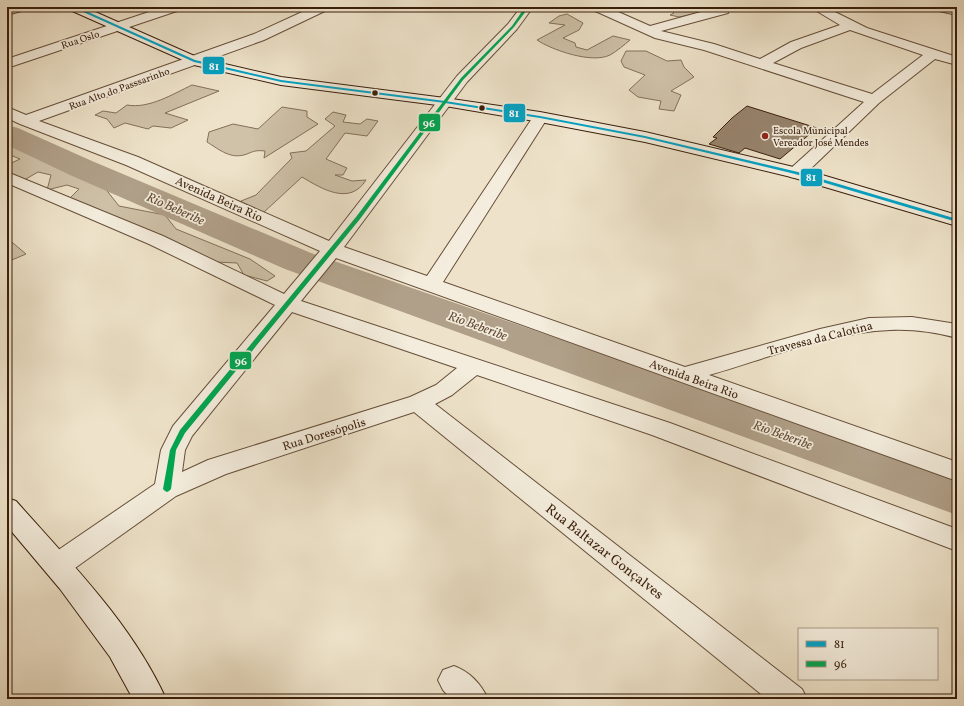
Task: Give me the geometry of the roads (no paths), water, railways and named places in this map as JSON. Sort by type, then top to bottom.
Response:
[{"type":"street","points":[[7,11],[21,7]]},
{"type":"street","points":[[74,7],[120,26],[194,61],[281,81],[445,102],[540,117],[691,147],[796,173],[957,221]]},
{"type":"street","name":"Rua Oslo","points":[[7,64],[176,7]]},
{"type":"street","name":"Rua Alto do Passsarinho","points":[[25,121],[259,37],[323,7]]},
{"type":"street","points":[[167,489],[173,450],[182,432],[328,254],[472,66],[511,29],[527,7]]},
{"type":"street","points":[[597,7],[648,30],[670,38],[709,47],[874,100]]},
{"type":"street","points":[[648,30],[724,10],[725,7]]},
{"type":"street","points":[[816,7],[850,25],[879,37],[957,61]]},
{"type":"street","points":[[939,7],[957,11]]},
{"type":"street","points":[[760,64],[796,44],[850,25]]},
{"type":"street","points":[[796,173],[874,100],[934,54]]},
{"type":"street","name":"Avenida Beira Rio","points":[[7,112],[25,121],[132,161],[328,254],[431,285],[957,472]]},
{"type":"street","points":[[431,285],[540,117]]},
{"type":"street","points":[[7,178],[156,240],[376,335],[474,366],[661,429],[957,540]]},
{"type":"street","name":"Travessa da Calotina","points":[[684,375],[825,334],[862,325],[913,323],[938,325],[957,331]]},
{"type":"street","name":"Rua Doresópolis","points":[[58,565],[167,489],[217,467],[418,403],[444,390],[474,366]]},
{"type":"street","name":"Rua Baltazar Gonçalves","points":[[418,403],[791,699]]},
{"type":"street","points":[[7,508],[58,565],[121,648],[150,699]]},
{"type":"waterway","name":"Rio Beberibe","points":[[7,134],[81,168],[298,261],[957,496]]},
{"type":"place","name":"Escola Municipal Vereador José Mendes","points":[[765,136]]}]
